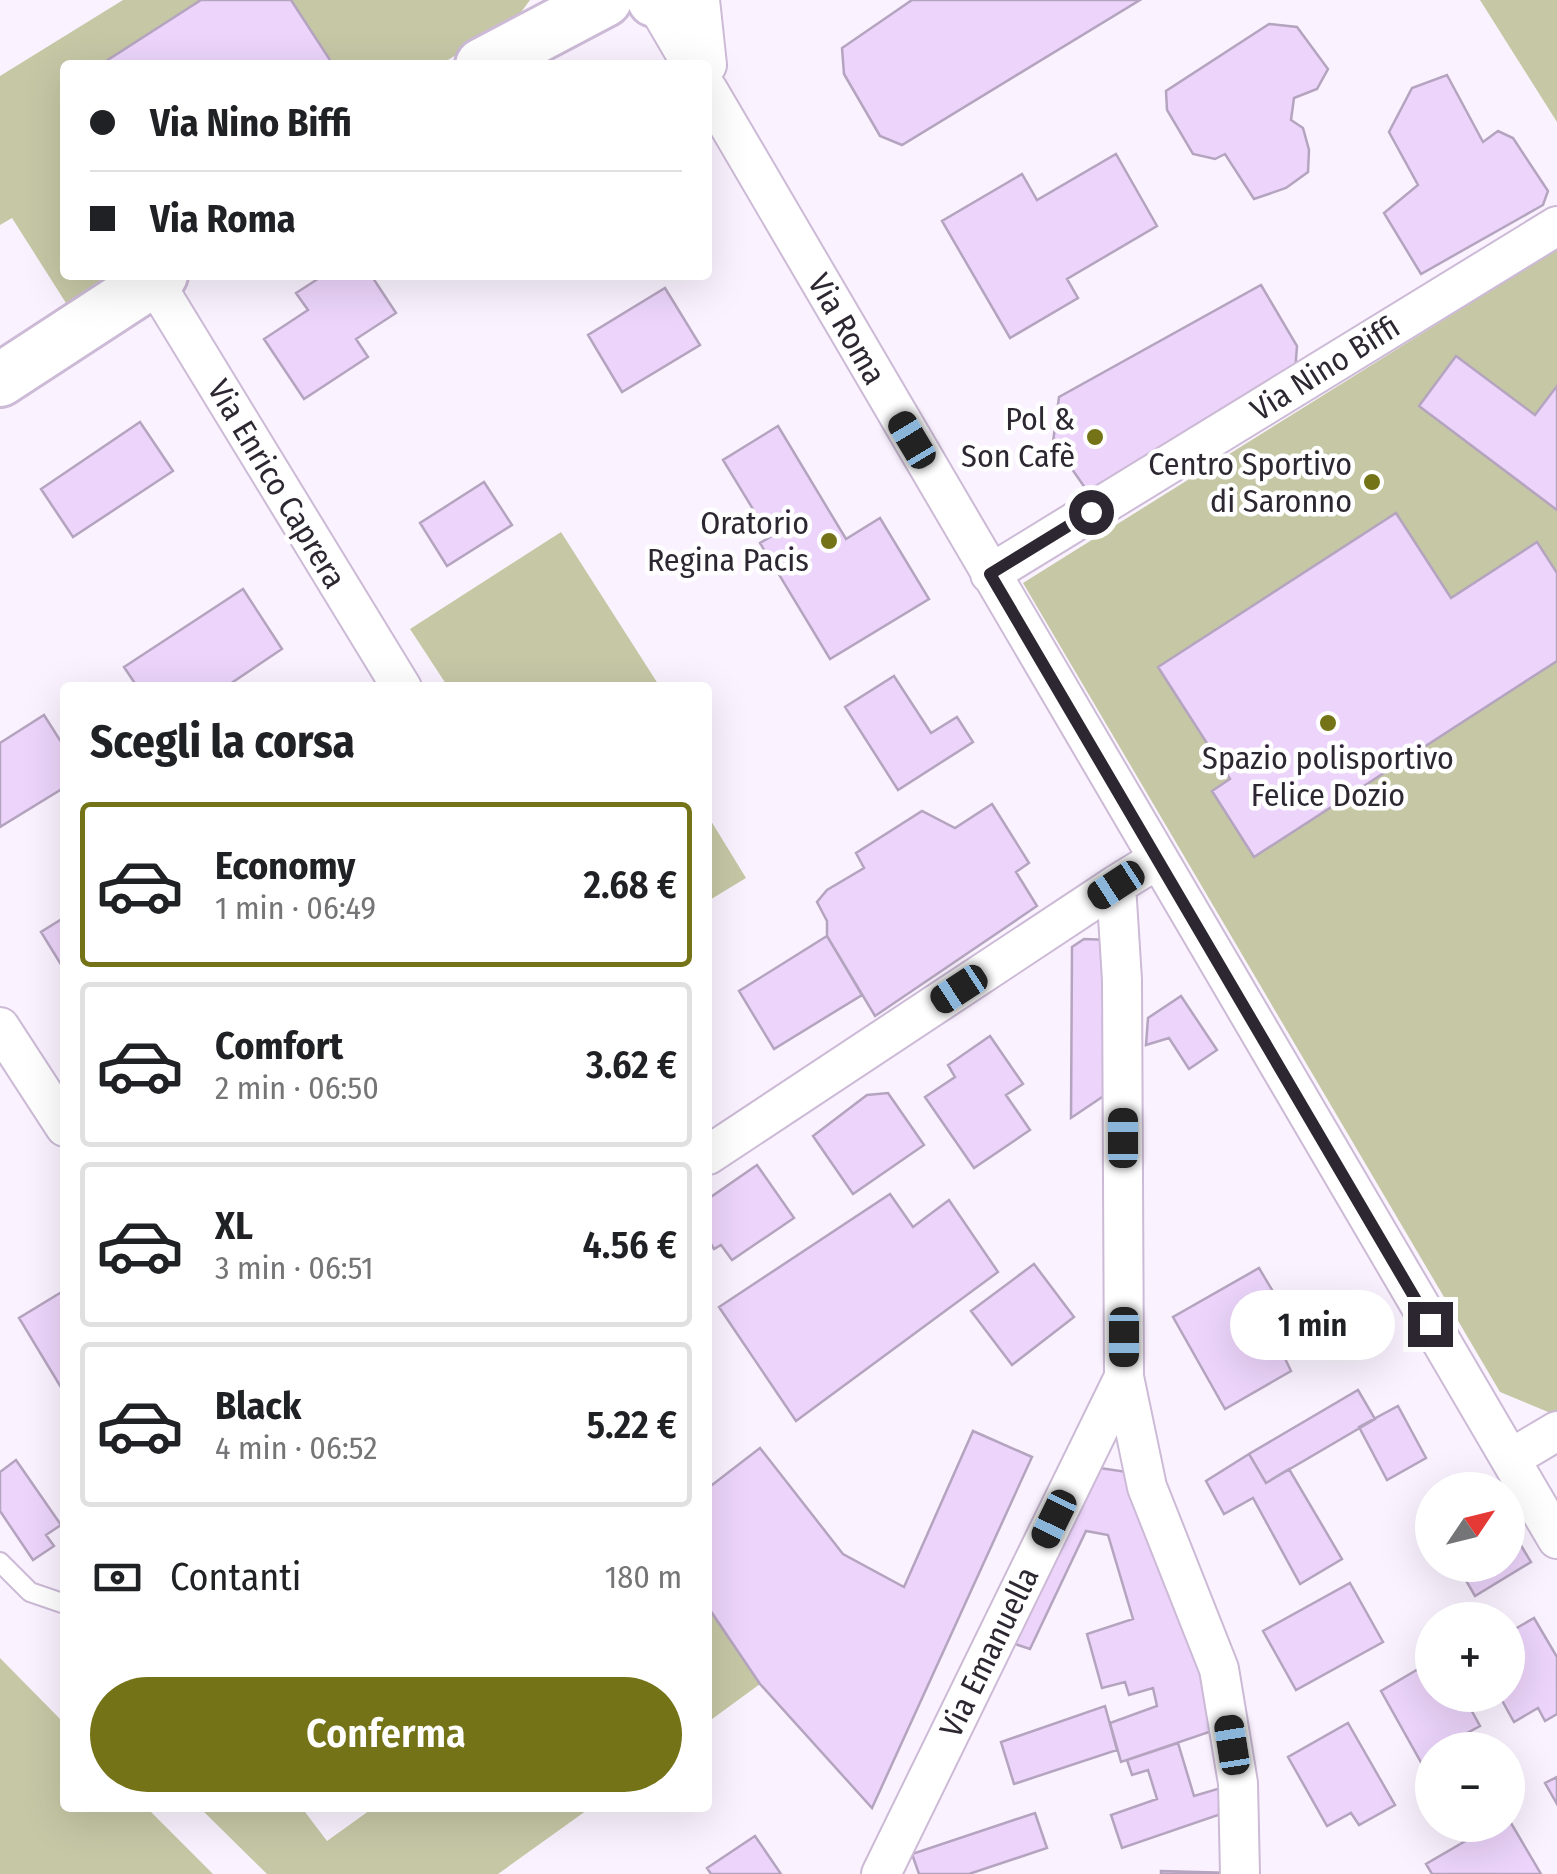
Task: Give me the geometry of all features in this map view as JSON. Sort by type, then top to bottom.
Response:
[{"type":"street","points":[[487,60],[550,0]]},
{"type":"street","points":[[491,60],[605,0]]},
{"type":"street","points":[[654,0],[668,0]]},
{"type":"street","points":[[654,0],[689,60]]},
{"type":"street","name":"Via Roma","points":[[700,0],[707,60]]},
{"type":"street","name":"Via Roma","points":[[712,86],[990,574],[1557,1539]]},
{"type":"street","name":"Via Nino Biffi","points":[[990,574],[1557,226]]},
{"type":"street","points":[[0,380],[154,280]]},
{"type":"street","name":"Via Enrico Caprera","points":[[158,280],[398,682]]},
{"type":"street","points":[[712,1152],[1158,858]]},
{"type":"street","points":[[1116,885],[1122,980],[1124,1376],[1147,1488],[1219,1669],[1238,1783],[1240,1874]]},
{"type":"street","points":[[0,1028],[60,1119]]},
{"type":"street","name":"Via Emanuella","points":[[881,1874],[1124,1376]]},
{"type":"street","points":[[1510,1459],[1557,1431]]},
{"type":"lane","points":[[0,1562],[30,1592],[60,1602]]},
{"type":"green space","points":[[123,0],[530,0],[519,15],[448,60],[60,60],[60,280],[101,280],[66,303],[12,218],[0,225],[0,76]]},
{"type":"green space","points":[[1480,0],[1557,0],[1557,122]]},
{"type":"green space","points":[[1557,249],[1557,1412],[1553,1414],[1500,1392],[1023,583]]},
{"type":"green space","points":[[561,532],[657,682],[445,682],[410,629]]},
{"type":"green space","points":[[712,823],[746,878],[712,899]]},
{"type":"green space","points":[[712,1613],[760,1684],[712,1719]]},
{"type":"green space","points":[[0,1658],[60,1719],[60,1812],[151,1812],[213,1874],[0,1874]]},
{"type":"green space","points":[[204,1812],[305,1812],[327,1841],[367,1812],[584,1812],[498,1874],[267,1874]]},
{"type":"building","points":[[201,0],[291,0],[330,60],[108,60]]},
{"type":"building","points":[[912,0],[1140,0],[902,145],[880,136],[844,74],[842,48]]},
{"type":"building","points":[[1269,24],[1297,27],[1328,69],[1317,89],[1294,98],[1291,120],[1303,128],[1309,150],[1308,172],[1286,188],[1254,199],[1225,154],[1215,159],[1193,154],[1167,110],[1166,91]]},
{"type":"building","points":[[1447,75],[1483,142],[1498,131],[1513,138],[1548,191],[1543,205],[1421,274],[1384,213],[1418,185],[1389,132],[1412,88]]},
{"type":"building","points":[[1116,154],[1157,226],[1067,279],[1078,298],[1010,338],[942,221],[1022,174],[1037,200]]},
{"type":"building","points":[[316,280],[374,280],[396,313],[356,339],[368,357],[304,399],[264,339],[308,310],[296,293]]},
{"type":"building","points":[[1261,285],[1297,346],[1295,373],[1088,492],[1053,442],[1059,397]]},
{"type":"building","points":[[665,288],[700,345],[622,392],[588,335]]},
{"type":"building","points":[[1456,356],[1535,415],[1557,386],[1557,510],[1419,406]]},
{"type":"building","points":[[140,422],[173,471],[73,537],[41,489]]},
{"type":"building","name":"Oratorio Regina Pacis","points":[[778,426],[846,539],[880,518],[929,599],[830,659],[760,543],[770,537],[723,460]]},
{"type":"building","points":[[484,482],[512,525],[447,566],[420,523]]},
{"type":"building","name":"Spazio polisportivo Felice Dozio","points":[[1396,513],[1451,598],[1537,542],[1557,573],[1557,661],[1254,857],[1212,791],[1230,779],[1158,667]]},
{"type":"building","points":[[243,589],[282,649],[233,682],[134,682],[124,667]]},
{"type":"building","points":[[894,676],[931,733],[957,717],[973,742],[898,790],[845,707]]},
{"type":"building","points":[[44,715],[60,740],[60,790],[0,827],[0,743]]},
{"type":"building","points":[[992,804],[1029,863],[1016,872],[1037,906],[875,1016],[827,936],[827,921],[817,902],[827,890],[864,868],[856,853],[922,811],[955,828]]},
{"type":"building","points":[[60,920],[60,963],[41,932]]},
{"type":"building","points":[[827,936],[862,995],[774,1049],[739,991]]},
{"type":"building","points":[[1084,939],[1110,940],[1111,1091],[1071,1118],[1072,947]]},
{"type":"building","points":[[1181,996],[1217,1050],[1189,1069],[1169,1038],[1146,1045],[1148,1018]]},
{"type":"building","points":[[990,1036],[1023,1084],[1006,1095],[1030,1130],[974,1168],[925,1097],[955,1077],[948,1065]]},
{"type":"building","points":[[888,1093],[924,1145],[853,1194],[813,1136],[867,1095]]},
{"type":"building","points":[[757,1165],[794,1218],[732,1260],[721,1245],[714,1249],[712,1246],[712,1196]]},
{"type":"building","points":[[890,1194],[913,1227],[949,1200],[998,1272],[796,1421],[719,1307]]},
{"type":"building","points":[[1034,1264],[1074,1317],[1012,1365],[971,1311]]},
{"type":"building","points":[[1259,1268],[1281,1305],[1264,1315],[1291,1371],[1225,1409],[1173,1317]]},
{"type":"building","points":[[60,1293],[60,1386],[19,1318]]},
{"type":"building","points":[[1358,1390],[1375,1419],[1266,1483],[1249,1454]]},
{"type":"building","points":[[1398,1406],[1426,1458],[1387,1480],[1359,1427]]},
{"type":"building","points":[[973,1431],[1032,1457],[872,1808],[760,1684],[712,1613],[712,1485],[760,1448],[843,1554],[904,1587]]},
{"type":"building","points":[[1249,1454],[1266,1483],[1289,1469],[1342,1559],[1300,1584],[1253,1498],[1224,1514],[1206,1481]]},
{"type":"building","points":[[16,1460],[60,1524],[46,1535],[54,1546],[33,1560],[0,1511],[0,1472]]},
{"type":"building","points":[[1086,1466],[1141,1474],[1198,1652],[1215,1730],[1121,1762],[1110,1723],[1157,1706],[1153,1688],[1129,1695],[1125,1682],[1102,1688],[1087,1634],[1133,1619],[1108,1535],[1086,1531],[1030,1649],[1003,1640]]},
{"type":"building","points":[[1467,1582],[1498,1582],[1475,1596]]},
{"type":"building","points":[[1350,1583],[1383,1642],[1296,1690],[1263,1631]]},
{"type":"building","points":[[1534,1618],[1557,1657],[1557,1714],[1545,1721],[1538,1708],[1514,1722],[1508,1712],[1525,1712],[1525,1623]]},
{"type":"building","points":[[1415,1671],[1415,1712],[1472,1712],[1480,1726],[1469,1732],[1415,1732],[1415,1752],[1381,1691]]},
{"type":"building","points":[[1105,1706],[1117,1750],[1014,1784],[1001,1742]]},
{"type":"building","points":[[1348,1723],[1395,1805],[1359,1825],[1351,1813],[1327,1826],[1288,1757]]},
{"type":"building","points":[[1178,1743],[1194,1796],[1224,1787],[1227,1812],[1122,1848],[1111,1815],[1157,1799],[1148,1770],[1132,1775],[1127,1760]]},
{"type":"building","points":[[1557,1777],[1557,1804],[1545,1783]]},
{"type":"building","points":[[1035,1813],[1047,1848],[969,1874],[919,1874],[912,1854]]},
{"type":"building","points":[[755,1836],[781,1874],[711,1874],[707,1868]]},
{"type":"building","points":[[1464,1842],[1522,1842],[1541,1874],[1432,1874],[1426,1864]]},
{"type":"building","points":[[1233,1873],[1233,1874],[1161,1874]]},
{"type":"place","name":"Pol & Son Cafè","points":[[1095,437]]},
{"type":"place","name":"Centro Sportivo di Saronno","points":[[1372,482]]},
{"type":"place","name":"Oratorio Regina Pacis","points":[[829,541]]},
{"type":"place","name":"Spazio polisportivo Felice Dozio","points":[[1328,723]]},
{"type":"route","points":[[1091,512],[990,574],[1430,1324]]}]
